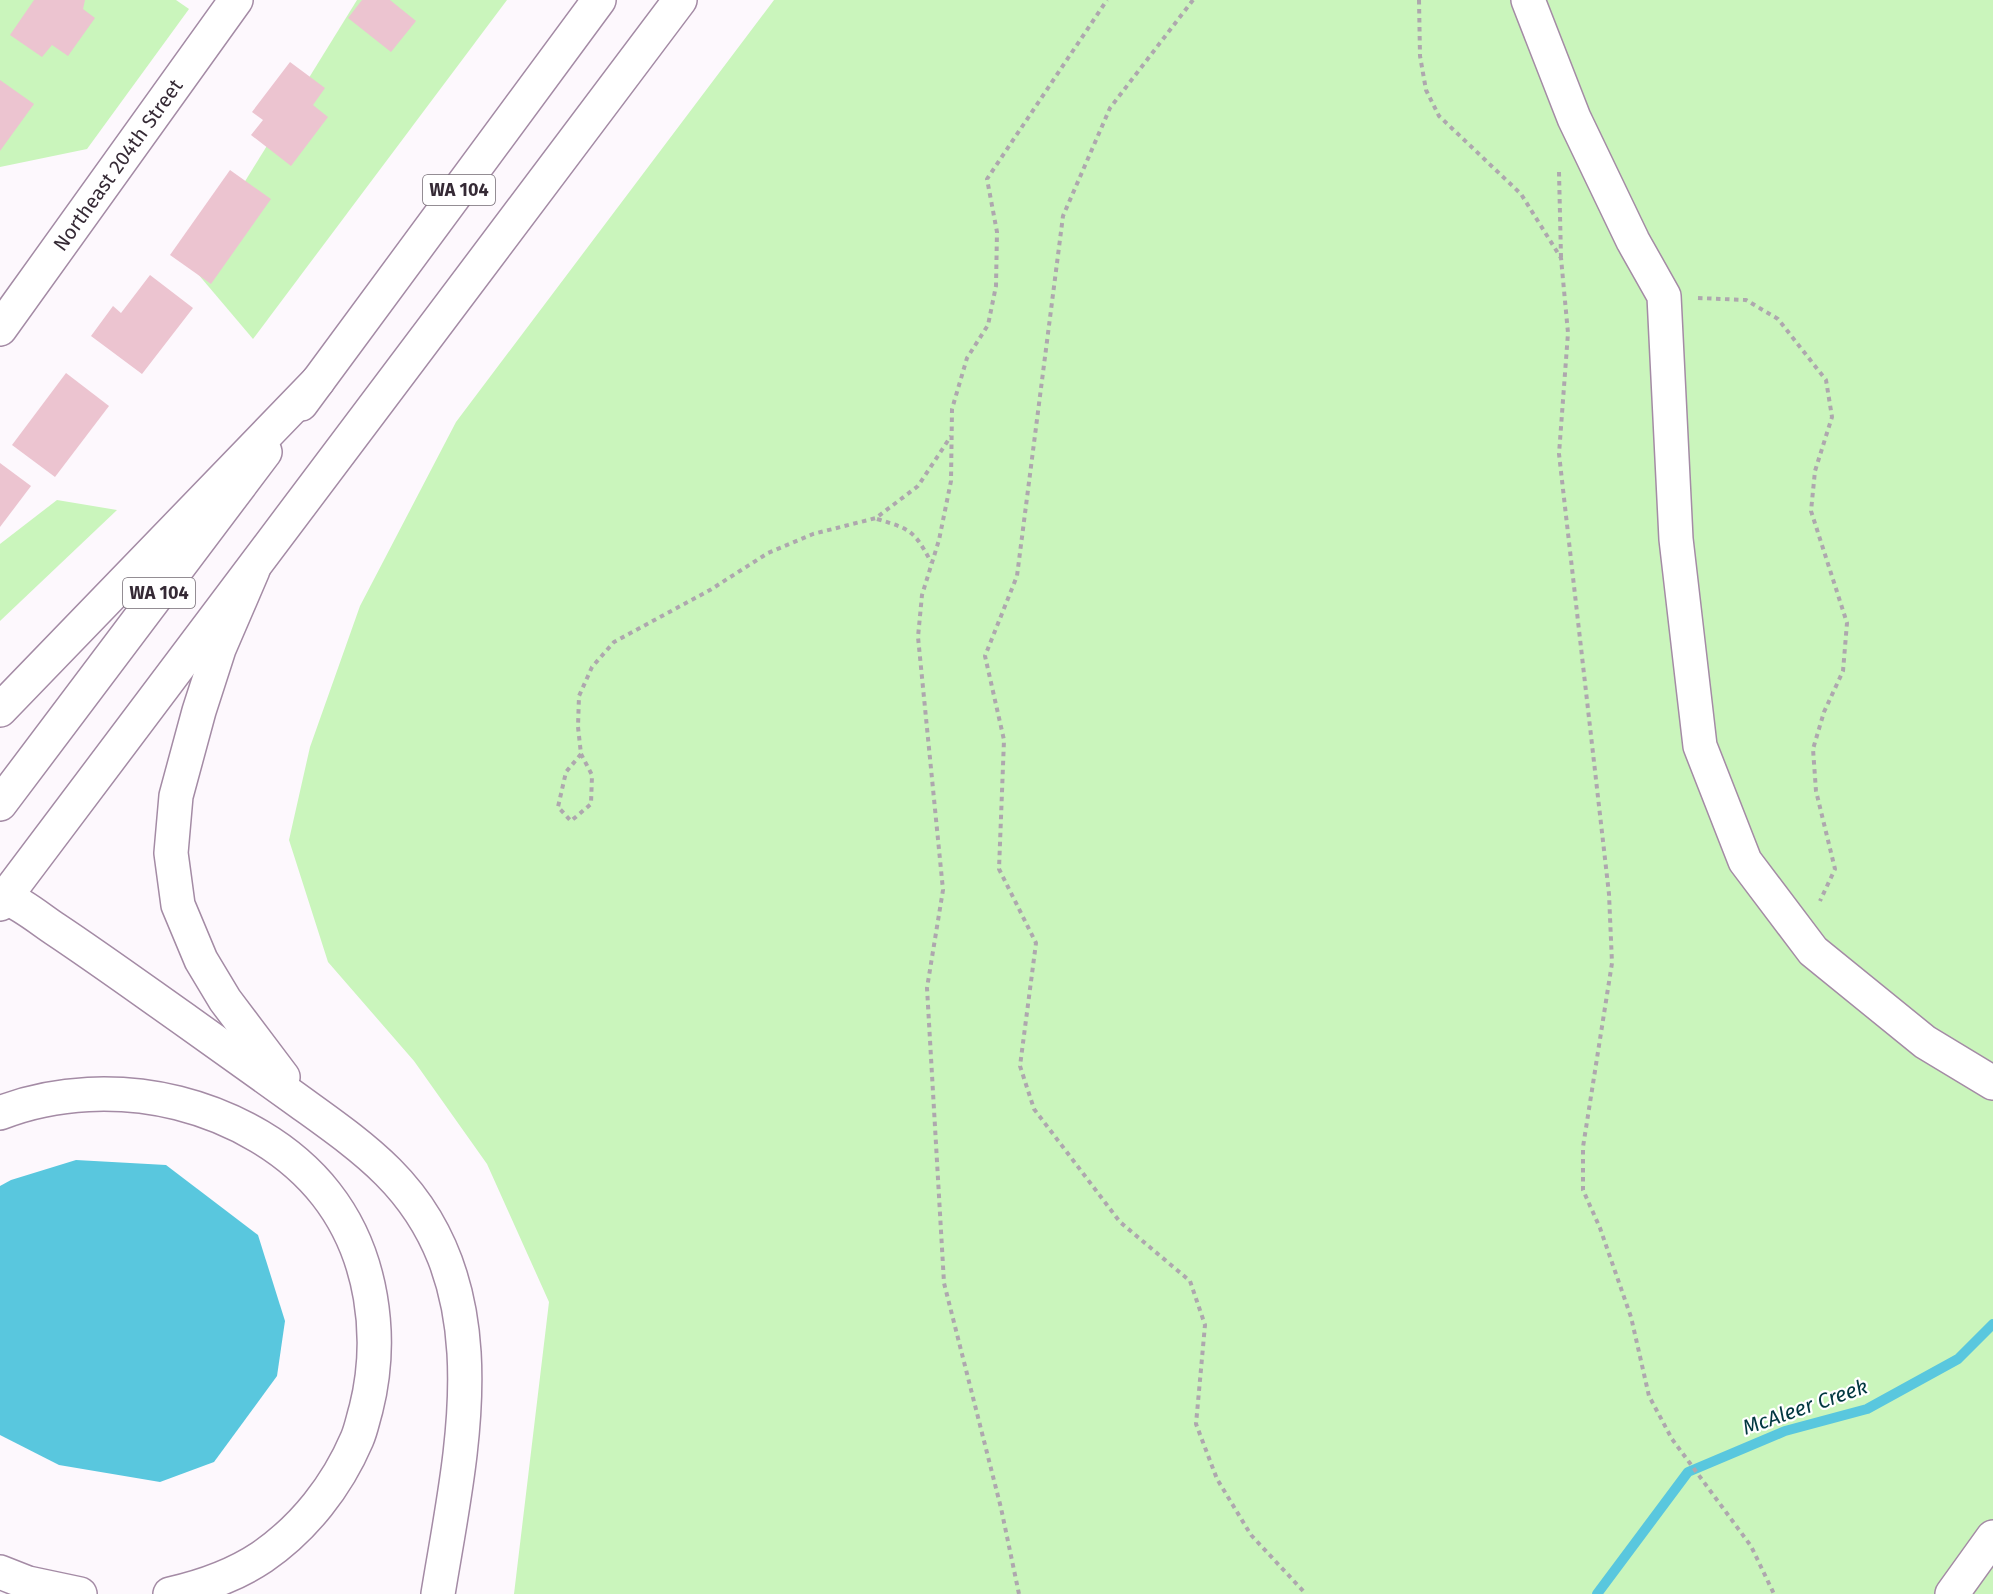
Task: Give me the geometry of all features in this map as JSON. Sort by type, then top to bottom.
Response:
[{"type":"main road","name":"Northeast 204th Street","points":[[0,329],[236,0]]},
{"type":"main road","name":"WA 104","points":[[0,804],[318,381],[599,0]]},
{"type":"main road","name":"WA 104","points":[[2,899],[253,570],[680,0]]},
{"type":"main road","points":[[1528,0],[1581,132],[1633,241],[1664,296],[1676,539],[1700,746],[1744,861],[1813,951],[1925,1042],[1993,1083]]},
{"type":"main road","points":[[0,710],[318,381]]},
{"type":"main road","points":[[253,570],[219,649],[199,711],[176,796],[171,853],[178,905],[201,960],[225,1000],[255,1042],[321,1118]]},
{"type":"main road","points":[[2,899],[76,943],[321,1118],[387,1172],[420,1210],[453,1280],[465,1342],[461,1452],[438,1594]]},
{"type":"main road","points":[[0,1113],[45,1099],[116,1094],[157,1098],[218,1116],[255,1135],[304,1171],[326,1194],[356,1246],[368,1284],[375,1325],[373,1380],[358,1437],[335,1483],[306,1519],[262,1557],[225,1577],[170,1594]]},
{"type":"main road","points":[[1952,1594],[1993,1538]]},
{"type":"main road","points":[[0,1572],[28,1583],[80,1594]]},
{"type":"path","points":[[1019,1594],[944,1283],[927,988],[943,890],[918,637],[922,595],[939,540],[951,481],[952,409],[968,358],[988,325],[996,286],[997,232],[987,179],[1107,0]]},
{"type":"path","points":[[1193,0],[1110,108],[1063,216],[1017,576],[985,656],[1004,740],[999,869],[1036,943],[1020,1066],[1034,1109],[1120,1222],[1190,1281],[1205,1325],[1196,1425],[1217,1479],[1251,1535],[1306,1594]]},
{"type":"path","points":[[1419,0],[1420,56],[1426,90],[1439,116],[1521,194],[1562,258]]},
{"type":"path","points":[[1581,132],[1558,147],[1562,258],[1568,333],[1559,454],[1609,894],[1612,963],[1582,1147],[1583,1190],[1600,1228],[1630,1317],[1649,1396],[1672,1439],[1751,1546],[1774,1594]]},
{"type":"path","points":[[1664,296],[1746,300],[1778,319],[1826,380],[1832,417],[1815,471],[1811,511],[1847,623],[1843,671],[1824,712],[1813,749],[1816,791],[1835,869],[1819,902],[1794,927]]},
{"type":"path","points":[[581,754],[566,772],[558,807],[571,821],[591,804],[592,775],[581,754],[578,727],[579,696],[592,667],[614,642],[710,590],[768,553],[813,534],[876,518],[918,486],[951,435]]},
{"type":"path","points":[[876,518],[904,527],[920,540],[932,563]]},
{"type":"green space","points":[[0,0],[176,0],[189,9],[87,149],[0,167]]},
{"type":"green space","points":[[357,0],[507,0],[253,339],[192,267]]},
{"type":"green space","points":[[774,0],[1993,0],[1993,1594],[514,1594],[549,1302],[487,1164],[414,1061],[328,962],[289,840],[310,747],[360,606],[456,422]]},
{"type":"green space","points":[[57,500],[117,510],[0,621],[0,544]]},
{"type":"water","points":[[76,1160],[166,1165],[258,1235],[285,1321],[277,1376],[214,1462],[160,1482],[59,1465],[0,1435],[0,1186],[11,1180]]},
{"type":"building","points":[[34,0],[85,0],[83,9],[95,18],[68,56],[52,45],[42,57],[10,35]]},
{"type":"building","points":[[362,0],[390,0],[416,21],[391,52],[348,18]]},
{"type":"building","points":[[290,62],[325,88],[313,105],[328,117],[291,166],[251,135],[263,120],[252,112]]},
{"type":"building","points":[[0,80],[34,104],[0,151]]},
{"type":"building","points":[[230,170],[271,199],[211,284],[170,255]]},
{"type":"building","points":[[150,275],[193,308],[142,374],[91,336],[113,306],[121,313]]},
{"type":"building","points":[[66,373],[109,406],[55,477],[12,445]]},
{"type":"building","points":[[0,463],[31,486],[0,527]]},
{"type":"waterway","name":"McAleer Creek","points":[[1597,1594],[1688,1472],[1785,1431],[1867,1409],[1958,1359],[1993,1324]]}]
